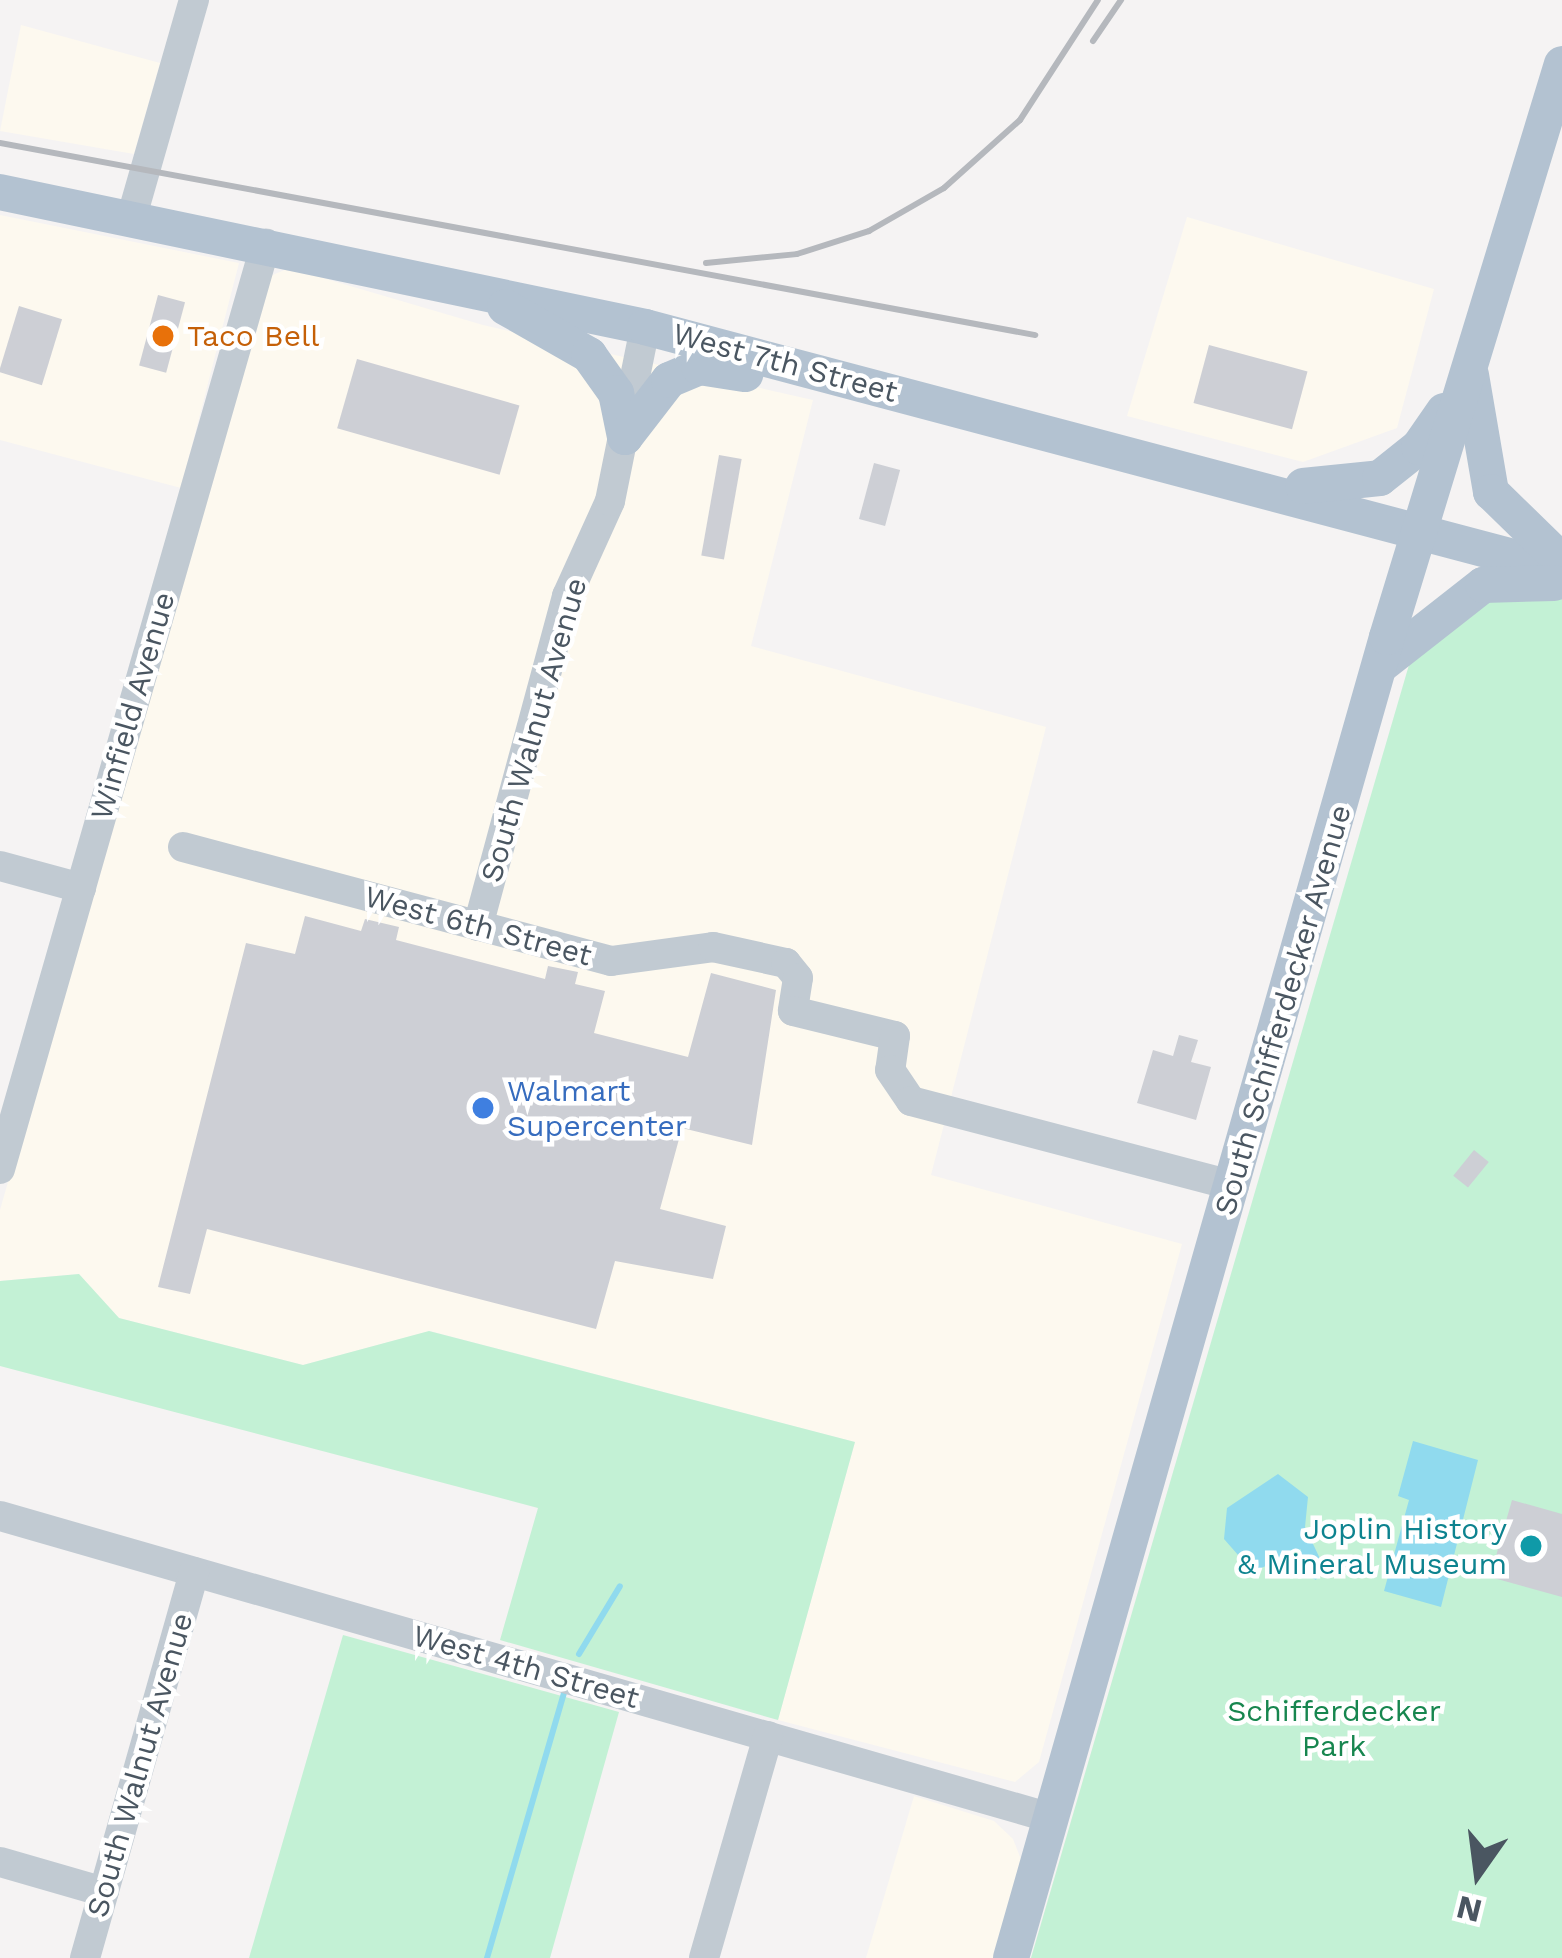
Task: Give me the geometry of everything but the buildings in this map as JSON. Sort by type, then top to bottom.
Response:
[{"type":"main road","name":"South Schifferdecker Avenue","points":[[1011,1958],[1378,668],[1562,64]]},
{"type":"main road","name":"West 7th Street","points":[[0,192],[266,243],[645,327],[1562,565]]},
{"type":"main road","points":[[471,287],[589,355],[616,393],[625,437]]},
{"type":"main road","points":[[1262,490],[1380,478],[1420,447],[1470,366]]},
{"type":"main road","points":[[1470,366],[1491,492],[1562,565]]},
{"type":"main road","points":[[625,437],[656,391],[699,367],[756,376],[808,369]]},
{"type":"main road","points":[[1378,668],[1483,585],[1562,581]]},
{"type":"street","points":[[132,216],[194,0]]},
{"type":"street","name":"Winfield Avenue","points":[[0,1169],[266,243]]},
{"type":"street","name":"South Walnut Avenue","points":[[478,926],[567,596],[610,501],[645,327]]},
{"type":"street","name":"West 6th Street","points":[[183,847],[611,962],[713,947],[785,963],[798,978],[793,1011],[895,1036],[890,1070],[911,1101],[1234,1186]]},
{"type":"street","points":[[0,866],[81,888]]},
{"type":"street","name":"West 4th Street","points":[[0,1516],[1051,1818]]},
{"type":"street","name":"South Walnut Avenue","points":[[85,1958],[194,1571]]},
{"type":"street","points":[[704,1958],[768,1736]]},
{"type":"street","points":[[0,1862],[104,1892]]},
{"type":"shaded area","points":[[21,25],[160,63],[134,154],[0,131]]},
{"type":"shaded area","points":[[0,215],[239,263],[181,488],[0,440]]},
{"type":"shaded area","points":[[1187,217],[1434,289],[1397,428],[1303,462],[1127,416]]},
{"type":"shaded area","points":[[289,268],[483,325],[813,400],[751,646],[1046,727],[931,1175],[1182,1244],[1039,1762],[1015,1782],[778,1720],[855,1442],[430,1331],[303,1365],[119,1318],[79,1274],[0,1281],[0,1210],[268,277]]},
{"type":"shaded area","points":[[914,1796],[994,1821],[1013,1839],[1022,1862],[997,1958],[866,1958]]},
{"type":"green space","name":"Schifferdecker Park","points":[[1478,596],[1562,596],[1562,1958],[1031,1958],[1411,658]]},
{"type":"green space","points":[[79,1274],[119,1318],[303,1365],[429,1331],[855,1442],[778,1720],[500,1640],[538,1508],[0,1366],[0,1281]]},
{"type":"green space","points":[[343,1635],[619,1712],[550,1958],[249,1958]]},
{"type":"water","points":[[1413,1441],[1478,1460],[1441,1607],[1384,1591],[1409,1500],[1398,1496]]},
{"type":"water","points":[[1278,1474],[1308,1497],[1305,1527],[1323,1565],[1316,1580],[1293,1568],[1301,1549],[1253,1572],[1224,1539],[1227,1508]]},
{"type":"waterway","points":[[579,1654],[620,1586]]},
{"type":"waterway","points":[[487,1958],[566,1686]]},
{"type":"railway","points":[[706,263],[797,254],[869,231],[944,188],[1020,120],[1098,0]]},
{"type":"railway","points":[[1093,41],[1121,0]]},
{"type":"railway","points":[[0,143],[1035,335]]},
{"type":"place","name":"Taco Bell","points":[[163,336]]},
{"type":"place","name":"Walmart Supercenter","points":[[483,1108]]},
{"type":"place","name":"Joplin History & Mineral Museum","points":[[1531,1546]]}]
